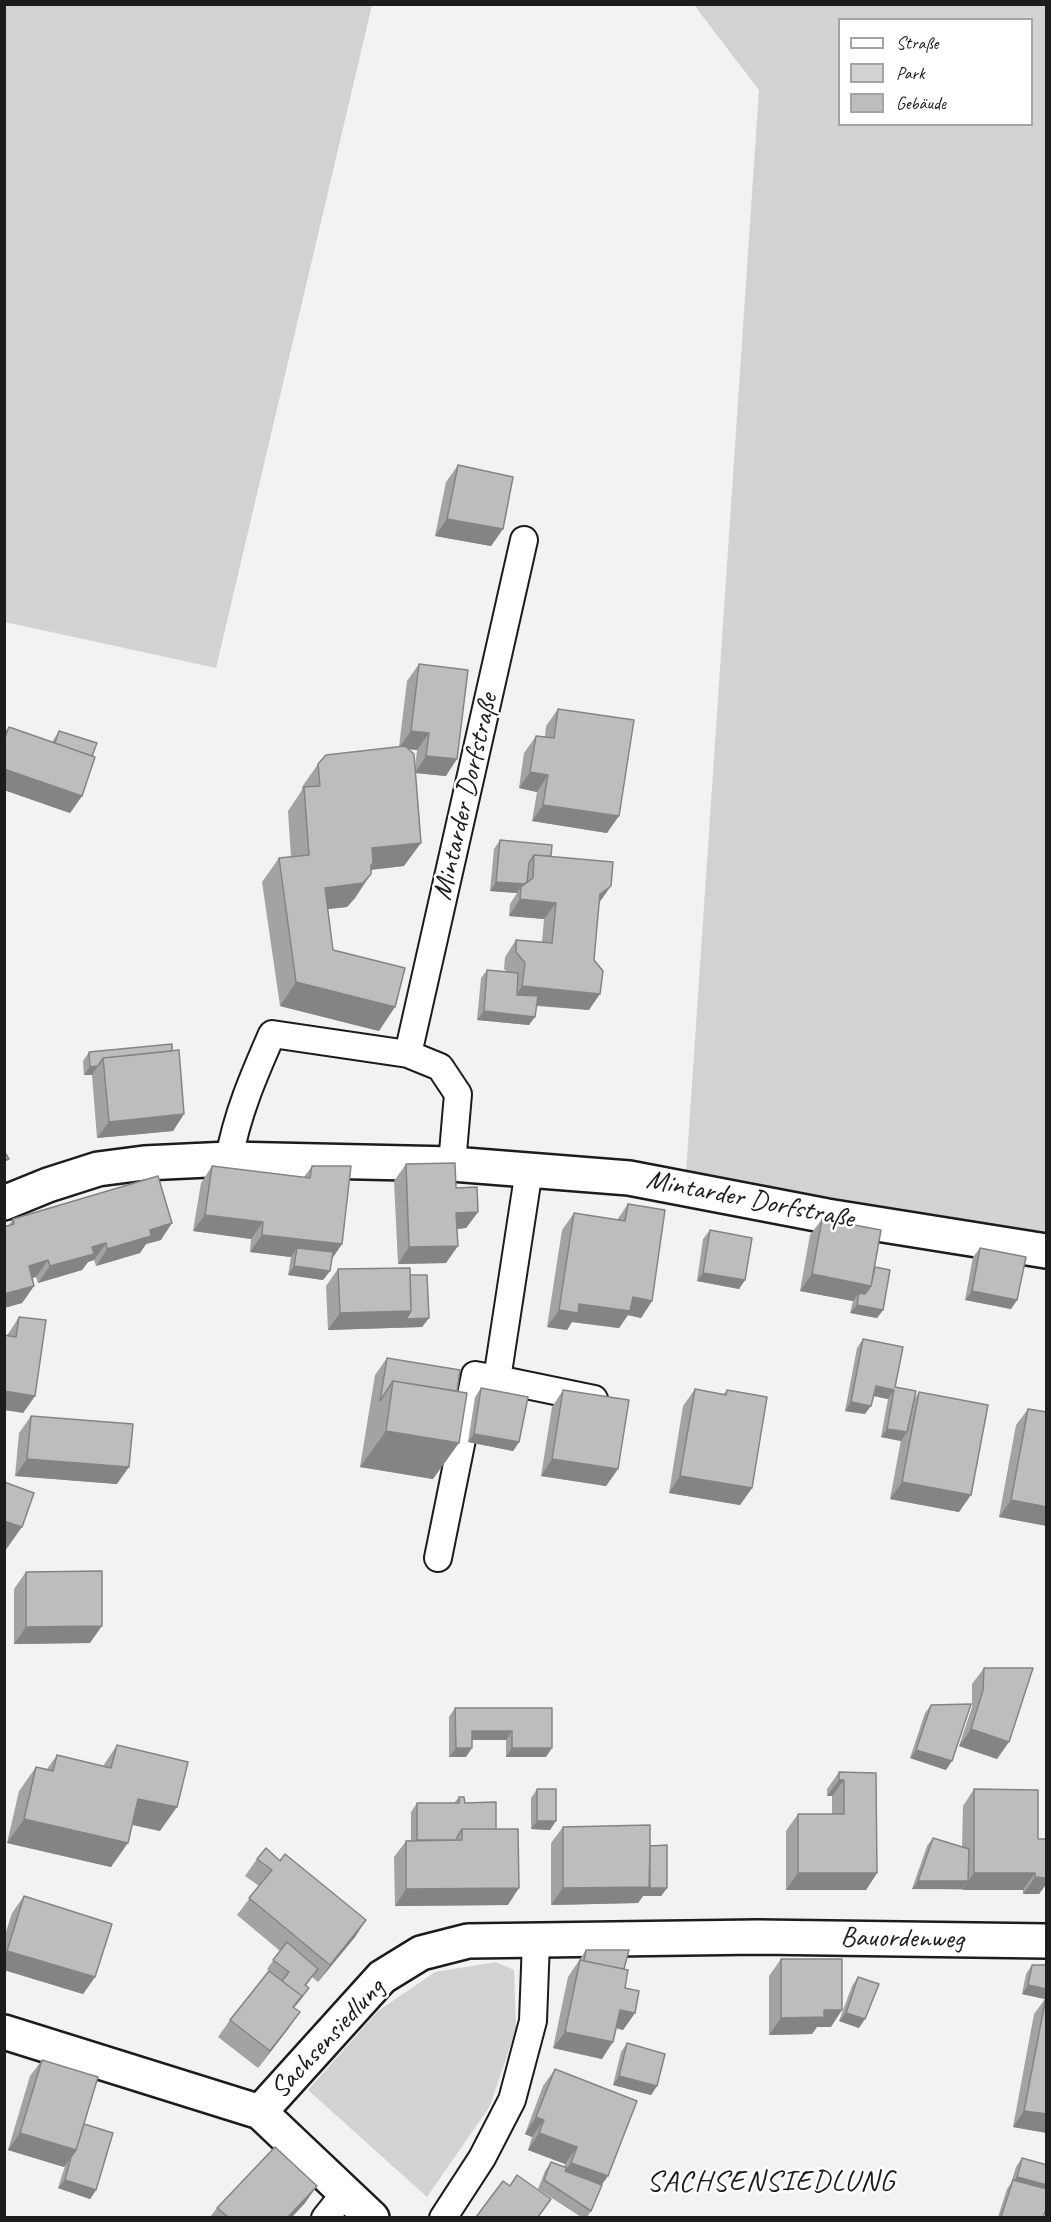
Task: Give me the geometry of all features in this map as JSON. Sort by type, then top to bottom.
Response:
[{"type":"street","name":"Mintarder Dorfstraße","points":[[4,1203],[48,1185],[98,1169],[144,1163],[229,1159],[452,1164],[629,1178],[827,1216],[1047,1251]]},
{"type":"street","name":"Bauordenweg","points":[[758,1937],[1047,1941]]},
{"type":"street","name":"Sachsensiedlung","points":[[261,2112],[382,1977],[421,1953],[468,1941],[758,1937]]},
{"type":"street","name":"Sachsensiedlung","points":[[4,2032],[261,2112],[372,2217]]},
{"type":"lane","name":"Mintarder Dorfstraße","points":[[408,1054],[524,540]]},
{"type":"lane","points":[[229,1159],[238,1118],[272,1034],[408,1054],[440,1067],[458,1094],[452,1164]]},
{"type":"lane","points":[[497,1379],[529,1170]]},
{"type":"lane","points":[[438,1558],[475,1375],[601,1400]]},
{"type":"lane","points":[[443,2217],[482,2158],[512,2100],[533,2021],[536,1941]]},
{"type":"lane","points":[[324,2217],[345,2193]]},
{"type":"green space","points":[[5,4],[372,5],[216,668],[5,622]]},
{"type":"green space","points":[[694,5],[1046,5],[1046,1237],[851,1211],[686,1173],[759,90]]},
{"type":"green space","points":[[496,1962],[514,1970],[516,2029],[490,2106],[427,2197],[308,2090],[378,2011],[435,1972]]},
{"type":"building","points":[[458,465],[513,477],[503,529],[447,519]]},
{"type":"building","points":[[419,664],[468,670],[457,759],[426,756],[429,733],[411,731]]},
{"type":"building","points":[[558,709],[634,720],[619,816],[543,805],[548,775],[530,772],[536,736],[554,738]]},
{"type":"building","points":[[9,727],[95,757],[82,796],[4,769],[4,740]]},
{"type":"building","points":[[59,731],[97,743],[92,756],[55,743]]},
{"type":"building","points":[[405,746],[414,754],[421,843],[372,848],[371,874],[363,883],[325,888],[333,950],[405,968],[395,1007],[296,982],[279,858],[309,855],[304,787],[320,786],[318,764],[326,755]]},
{"type":"building","points":[[500,840],[552,845],[551,856],[534,855],[529,863],[527,882],[524,884],[496,882]]},
{"type":"building","points":[[534,855],[613,862],[611,886],[600,894],[594,960],[603,971],[600,994],[522,986],[525,963],[516,952],[516,940],[552,943],[556,903],[520,899],[521,887],[533,878]]},
{"type":"building","points":[[487,970],[518,973],[517,995],[538,996],[535,1017],[484,1011]]},
{"type":"building","points":[[172,1044],[172,1051],[103,1058],[98,1066],[90,1067],[89,1052]]},
{"type":"building","points":[[179,1050],[184,1114],[109,1122],[103,1058]]},
{"type":"building","points":[[4,1151],[9,1159],[4,1161]]},
{"type":"building","points":[[455,1163],[456,1188],[477,1187],[478,1212],[456,1213],[458,1246],[409,1247],[406,1164]]},
{"type":"building","points":[[212,1166],[310,1178],[312,1166],[351,1166],[342,1244],[262,1235],[263,1222],[205,1215]]},
{"type":"building","points":[[158,1176],[172,1223],[150,1230],[151,1236],[107,1249],[106,1243],[92,1247],[94,1254],[50,1266],[48,1260],[29,1266],[34,1286],[4,1294],[4,1227],[14,1224],[13,1219]]},
{"type":"building","points":[[628,1204],[665,1210],[652,1301],[633,1297],[630,1311],[579,1304],[578,1313],[559,1310],[574,1213],[625,1221]]},
{"type":"building","points":[[822,1219],[881,1230],[871,1286],[812,1274]]},
{"type":"building","points":[[710,1230],[752,1238],[745,1280],[703,1273]]},
{"type":"building","points":[[297,1248],[333,1252],[330,1271],[294,1266]]},
{"type":"building","points":[[980,1248],[1026,1257],[1017,1300],[972,1291]]},
{"type":"building","points":[[875,1267],[890,1270],[883,1310],[857,1305],[859,1293],[865,1294],[871,1286]]},
{"type":"building","points":[[410,1268],[411,1311],[340,1313],[338,1269]]},
{"type":"building","points":[[410,1275],[427,1275],[429,1318],[406,1319],[411,1311]]},
{"type":"building","points":[[19,1317],[46,1320],[35,1396],[4,1391],[4,1335],[16,1337]]},
{"type":"building","points":[[863,1339],[903,1347],[895,1387],[916,1391],[907,1432],[887,1429],[894,1390],[876,1386],[871,1406],[851,1402]]},
{"type":"building","points":[[387,1358],[460,1370],[457,1391],[393,1381],[380,1401]]},
{"type":"building","points":[[393,1381],[467,1393],[459,1443],[386,1431]]},
{"type":"building","points":[[481,1388],[528,1397],[519,1442],[474,1434]]},
{"type":"building","points":[[695,1389],[726,1395],[727,1390],[767,1397],[752,1488],[680,1476]]},
{"type":"building","points":[[563,1390],[629,1400],[618,1469],[552,1459]]},
{"type":"building","points":[[919,1392],[988,1405],[971,1495],[902,1482]]},
{"type":"building","points":[[1028,1409],[1047,1412],[1047,1507],[1011,1500]]},
{"type":"building","points":[[31,1416],[133,1424],[129,1467],[27,1459]]},
{"type":"building","points":[[4,1482],[34,1493],[22,1527],[4,1521]]},
{"type":"building","points":[[102,1571],[102,1626],[26,1627],[26,1572]]},
{"type":"building","points":[[984,1668],[1033,1668],[1009,1742],[971,1729],[983,1690]]},
{"type":"building","points":[[971,1704],[952,1761],[916,1750],[931,1705]]},
{"type":"building","points":[[455,1708],[552,1708],[552,1748],[512,1748],[512,1731],[472,1731],[472,1748],[456,1748]]},
{"type":"building","points":[[117,1745],[188,1762],[177,1807],[138,1799],[128,1843],[24,1819],[36,1767],[53,1771],[57,1755],[111,1768]]},
{"type":"building","points":[[839,1772],[876,1773],[877,1873],[798,1873],[798,1814],[844,1814],[844,1780],[839,1780]]},
{"type":"building","points":[[537,1789],[556,1789],[556,1821],[537,1821]]},
{"type":"building","points":[[974,1789],[1038,1790],[1038,1839],[1047,1839],[1047,1878],[1035,1877],[1035,1873],[974,1873]]},
{"type":"building","points":[[459,1797],[464,1797],[465,1803],[496,1802],[496,1829],[462,1829],[457,1840],[417,1840],[417,1803],[459,1803]]},
{"type":"building","points":[[650,1825],[650,1887],[563,1888],[563,1827]]},
{"type":"building","points":[[462,1829],[518,1829],[519,1888],[406,1889],[406,1841],[462,1840]]},
{"type":"building","points":[[933,1838],[969,1849],[968,1881],[918,1881]]},
{"type":"building","points":[[667,1845],[667,1888],[649,1888],[650,1846]]},
{"type":"building","points":[[266,1848],[280,1861],[285,1854],[366,1920],[330,1965],[249,1898],[272,1870],[257,1859]]},
{"type":"building","points":[[24,1896],[112,1924],[95,1977],[7,1951]]},
{"type":"building","points":[[287,1942],[318,1969],[305,1985],[309,1988],[296,2004],[302,1996],[282,1981],[289,1972],[273,1960]]},
{"type":"building","points":[[586,1950],[629,1950],[624,1969],[584,1961]]},
{"type":"building","points":[[781,1959],[842,1959],[842,2010],[824,2010],[824,2017],[781,2018]]},
{"type":"building","points":[[580,1960],[628,1970],[625,1988],[639,1991],[635,2013],[620,2010],[613,2042],[565,2032]]},
{"type":"building","points":[[1032,1965],[1047,1965],[1047,1989],[1028,1985]]},
{"type":"building","points":[[269,1971],[302,1996],[293,2007],[300,2012],[270,2051],[230,2020]]},
{"type":"building","points":[[858,1977],[879,1984],[865,2019],[846,2013]]},
{"type":"building","points":[[1047,1997],[1047,2114],[1024,2111]]},
{"type":"building","points":[[627,2043],[665,2054],[657,2086],[619,2076]]},
{"type":"building","points":[[42,2060],[98,2077],[76,2150],[20,2133]]},
{"type":"building","points":[[555,2069],[637,2101],[608,2176],[571,2163],[577,2147],[539,2133],[544,2120],[536,2117]]},
{"type":"building","points":[[84,2124],[113,2133],[96,2190],[65,2180]]},
{"type":"building","points":[[275,2147],[317,2186],[288,2217],[228,2217],[217,2208]]},
{"type":"building","points":[[1022,2158],[1047,2165],[1047,2185],[1017,2177]]},
{"type":"building","points":[[551,2162],[567,2168],[565,2171],[602,2185],[591,2211],[544,2180]]},
{"type":"building","points":[[517,2175],[551,2199],[538,2217],[476,2217],[503,2181],[510,2186]]},
{"type":"building","points":[[1013,2180],[1047,2189],[1047,2207],[1043,2217],[1001,2217]]},
{"type":"district","name":"SACHSENSIEDLUNG","points":[[771,2182]]}]
